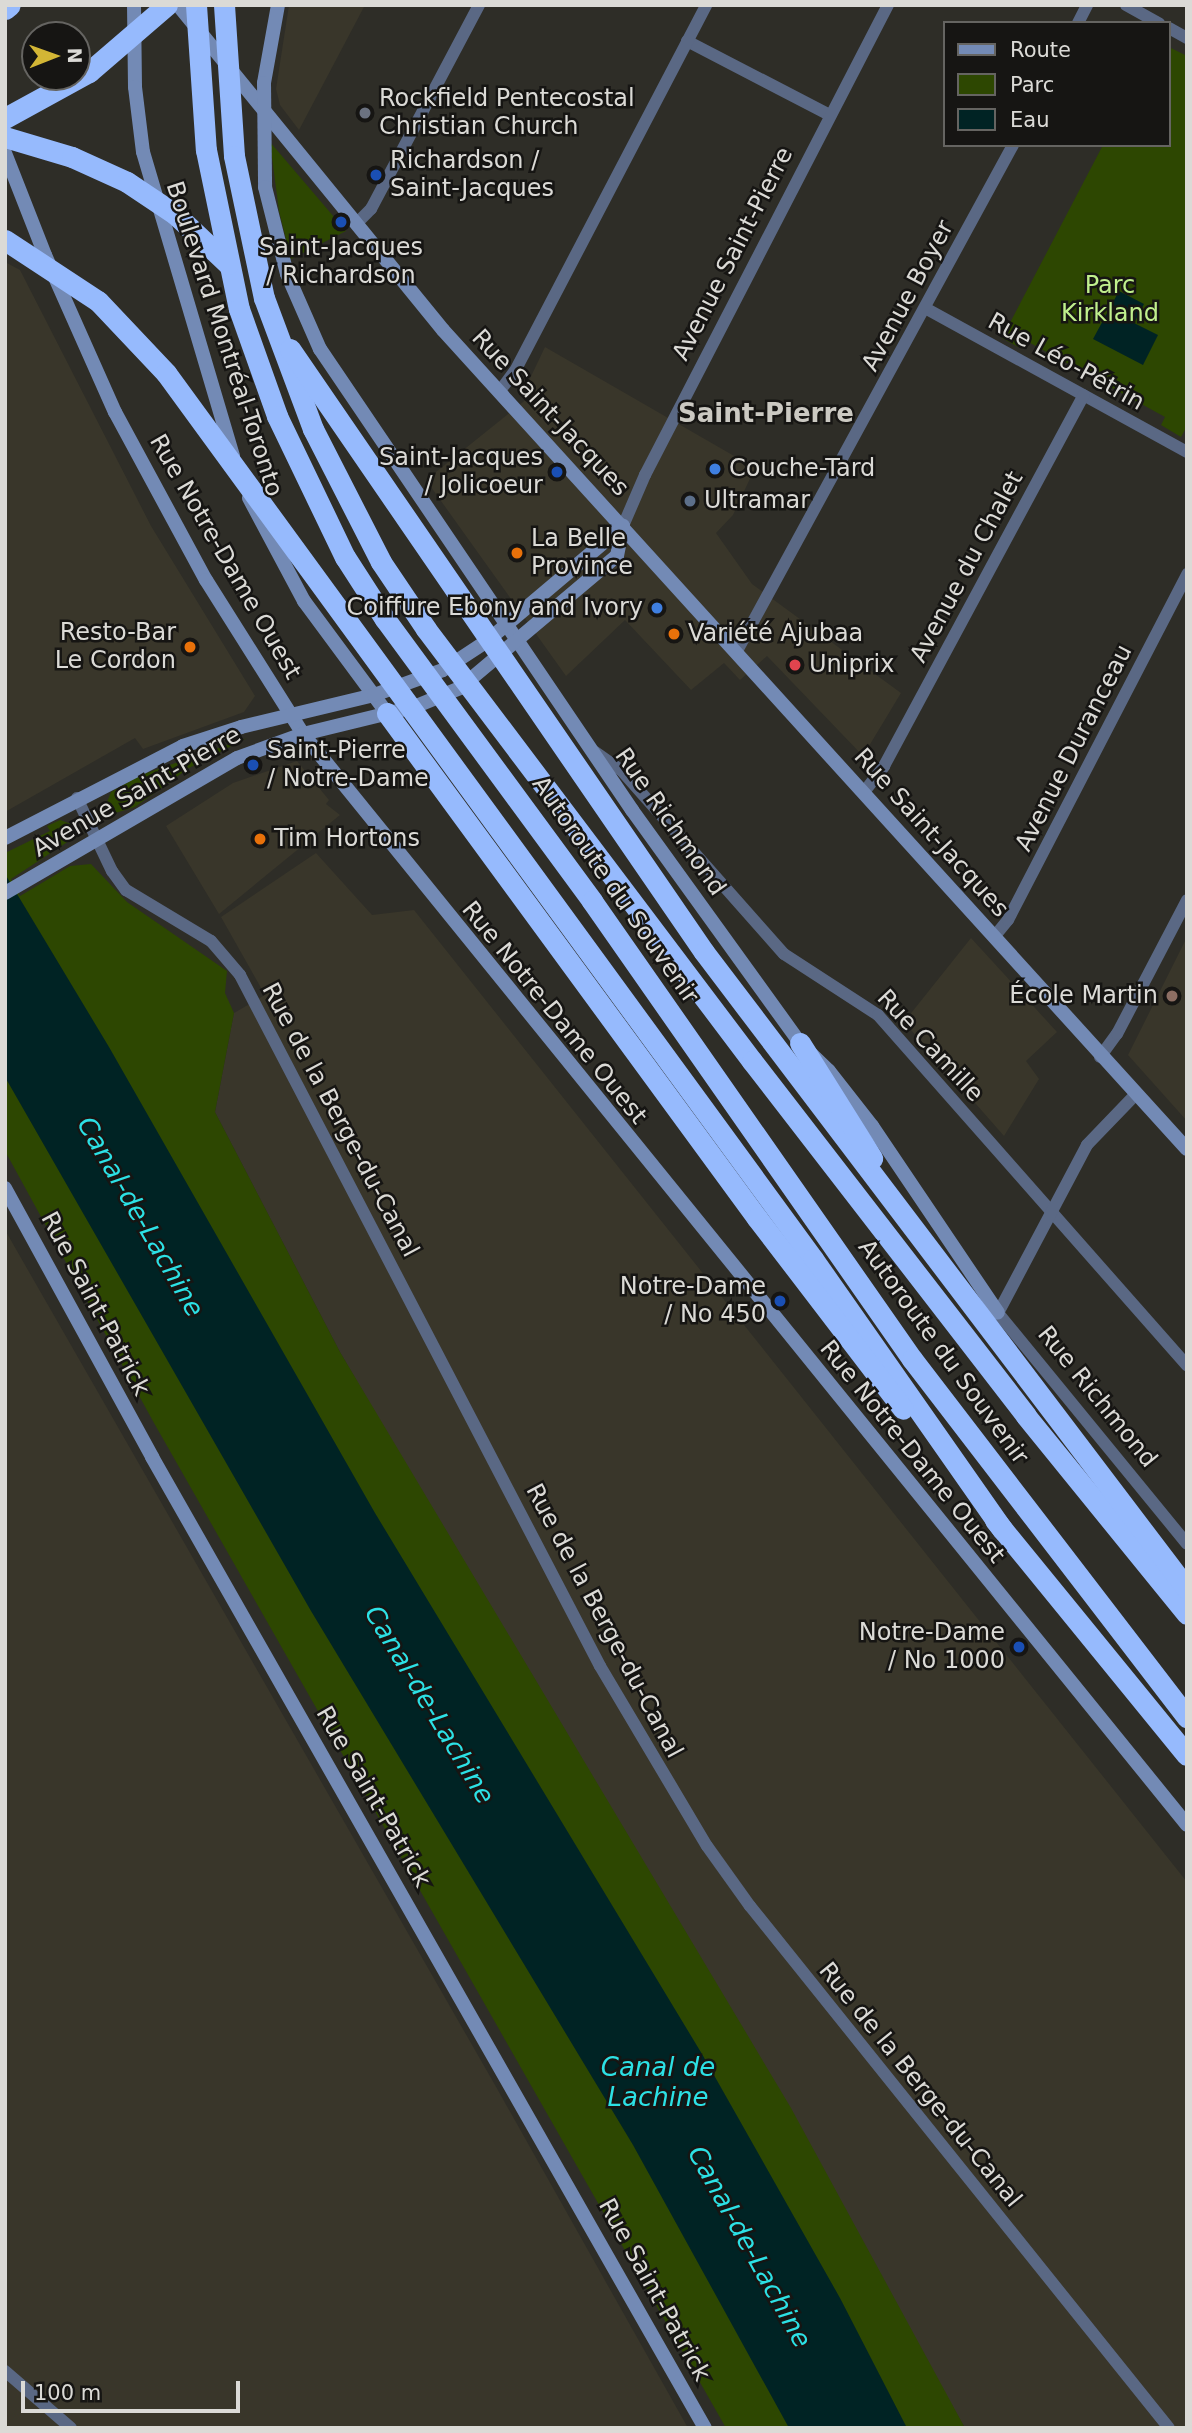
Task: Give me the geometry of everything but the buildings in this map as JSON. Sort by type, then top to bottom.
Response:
[{"type":"highway","points":[[5,9],[10,5]]},
{"type":"highway","points":[[5,118],[89,72],[167,5]]},
{"type":"highway","name":"Autoroute du Souvenir","points":[[196,5],[198,60],[216,212],[260,374],[323,515],[371,599],[592,901],[912,1359],[1187,1718]]},
{"type":"highway","name":"Autoroute du Souvenir","points":[[224,5],[228,94],[246,222],[278,341],[353,512],[392,581],[476,696],[1018,1406],[1187,1614]]},
{"type":"highway","points":[[5,137],[72,156],[134,186],[189,225],[234,271],[704,952],[1187,1589]]},
{"type":"highway","points":[[5,240],[80,287],[148,351],[813,1259],[1003,1530]]},
{"type":"highway","points":[[387,713],[864,1361],[1187,1755]]},
{"type":"highway","points":[[800,1043],[904,1214]]},
{"type":"main road","name":"Boulevard Montréal-Toronto","points":[[134,5],[133,65],[143,152],[236,466],[284,567],[387,713]]},
{"type":"main road","name":"Rue Saint-Jacques","points":[[178,5],[499,392],[737,651],[1100,1057],[1187,1149]]},
{"type":"main road","points":[[278,5],[262,105],[264,170],[274,228],[313,337],[346,393],[507,625]]},
{"type":"main road","name":"Rue Notre-Dame Ouest","points":[[5,152],[45,255],[115,412],[183,540],[303,734],[1187,1825]]},
{"type":"main road","name":"Avenue Saint-Pierre","points":[[5,838],[77,798],[184,746],[290,715],[374,695],[443,670],[507,625],[623,526]]},
{"type":"main road","name":"Avenue Saint-Pierre","points":[[10,890],[221,765],[303,734],[387,713],[454,692],[519,642],[617,556],[623,526]]},
{"type":"main road","name":"Rue Richmond","points":[[507,625],[800,1043],[865,1117],[998,1312]]},
{"type":"main road","name":"Rue Saint-Patrick","points":[[5,1188],[158,1467],[705,2428]]},
{"type":"street","points":[[357,223],[370,208],[479,5]]},
{"type":"street","points":[[499,392],[515,371],[706,5]]},
{"type":"street","name":"Avenue Saint-Pierre","points":[[623,526],[650,464],[888,5]]},
{"type":"street","points":[[1079,21],[1087,5]]},
{"type":"street","points":[[1126,5],[1155,21]]},
{"type":"street","points":[[1171,29],[1187,38]]},
{"type":"street","points":[[687,40],[831,115]]},
{"type":"street","name":"Avenue Boyer","points":[[737,651],[1012,147]]},
{"type":"street","name":"Rue Léo-Pétrin","points":[[925,308],[1187,452]]},
{"type":"street","name":"Avenue du Chalet","points":[[864,792],[884,766],[1084,395]]},
{"type":"street","name":"Avenue Duranceau","points":[[994,937],[1008,920],[1187,575]]},
{"type":"street","name":"Rue Camille","points":[[593,751],[620,768],[784,954],[878,1015],[1187,1365]]},
{"type":"street","name":"Rue de la Berge-du-Canal","points":[[77,798],[97,840],[127,890],[211,940],[240,975],[606,1677],[713,1855],[1169,2428]]},
{"type":"street","points":[[1100,1057],[1117,1034],[1187,900]]},
{"type":"street","points":[[998,1312],[1093,1136],[1136,1094]]},
{"type":"street","name":"Rue Richmond","points":[[998,1312],[1187,1544]]},
{"type":"street","points":[[5,2371],[71,2428]]},
{"type":"shaded area","points":[[289,5],[365,5],[299,130],[280,105],[276,89]]},
{"type":"shaded area","points":[[5,262],[20,270],[151,526],[255,696],[244,712],[143,749],[135,738],[5,812]]},
{"type":"shaded area","points":[[545,347],[755,468],[733,515],[716,533],[752,584],[901,693],[863,756],[767,656],[740,680],[724,663],[691,690],[625,620],[566,676],[426,480],[528,398],[524,391]]},
{"type":"shaded area","points":[[297,761],[329,800],[326,804],[340,815],[219,914],[166,826],[233,783]]},
{"type":"shaded area","points":[[316,853],[372,915],[414,910],[1187,1882],[1187,2428],[965,2428],[340,1352],[215,1112],[234,1013],[265,995],[221,917]]},
{"type":"shaded area","name":"École Martin","points":[[1187,937],[1187,1121],[1128,1055]]},
{"type":"shaded area","points":[[971,938],[1057,1032],[1026,1061],[1039,1079],[1004,1136],[904,1022]]},
{"type":"shaded area","points":[[5,1230],[495,2085],[688,2428],[5,2428]]},
{"type":"green space","name":"Parc Kirkland","points":[[1171,48],[1187,56],[1187,426],[1181,437],[1161,425],[1165,417],[1023,339],[1018,347],[1002,338],[1102,147],[1171,147]]},
{"type":"green space","points":[[270,142],[346,231],[291,259],[279,211]]},
{"type":"green space","points":[[247,738],[189,768],[135,807],[112,814],[105,807],[111,792],[141,775]]},
{"type":"green space","points":[[60,820],[74,825],[75,837],[11,879],[20,896],[70,866],[91,864],[127,902],[227,971],[225,993],[234,1013],[215,1112],[340,1352],[791,2108],[965,2428],[726,2428],[154,1423],[5,1151],[5,853],[50,831],[47,826]]},
{"type":"water","points":[[1119,291],[1144,304],[1134,323],[1158,335],[1143,365],[1093,339]]},
{"type":"water","name":"Canal de Lachine","points":[[5,874],[109,1047],[375,1513],[702,2054],[840,2298],[907,2428],[789,2428],[633,2145],[311,1611],[5,1077]]},
{"type":"place","name":"Rockfield Pentecostal Christian Church","points":[[365,113]]},
{"type":"place","name":"Richardson / Saint-Jacques","points":[[376,175]]},
{"type":"place","name":"Saint-Jacques / Richardson","points":[[341,222]]},
{"type":"place","name":"Couche-Tard","points":[[715,469]]},
{"type":"place","name":"Saint-Jacques / Jolicoeur","points":[[557,472]]},
{"type":"place","name":"Ultramar","points":[[690,501]]},
{"type":"place","name":"La Belle Province","points":[[517,553]]},
{"type":"place","name":"Coiffure Ebony and Ivory","points":[[657,608]]},
{"type":"place","name":"Variété Ajubaa","points":[[674,634]]},
{"type":"place","name":"Resto-Bar Le Cordon","points":[[190,647]]},
{"type":"place","name":"Uniprix","points":[[795,665]]},
{"type":"place","name":"Saint-Pierre / Notre-Dame","points":[[253,765]]},
{"type":"place","name":"Tim Hortons","points":[[260,839]]},
{"type":"place","name":"École Martin","points":[[1172,996]]},
{"type":"place","name":"Notre-Dame / No 450","points":[[780,1301]]},
{"type":"place","name":"Notre-Dame / No 1000","points":[[1019,1647]]},
{"type":"district","name":"Saint-Pierre","points":[[766,414]]},
{"type":"water label","name":"Canal-de-Lachine","points":[[140,1217]]},
{"type":"water label","name":"Canal-de-Lachine","points":[[429,1705]]},
{"type":"water label","name":"Canal-de-Lachine","points":[[749,2247]]}]
